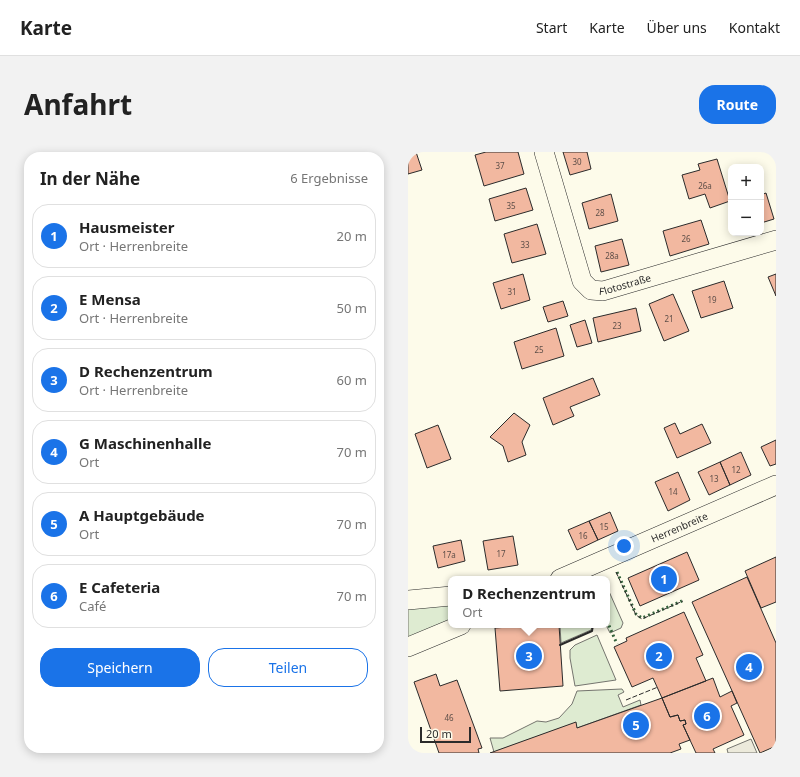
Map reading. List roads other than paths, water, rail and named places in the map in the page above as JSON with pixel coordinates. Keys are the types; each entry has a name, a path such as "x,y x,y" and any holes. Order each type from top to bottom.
{"street":[{"name":"Flotostraße","path":"544,152 582,281 591,290 603,291 776,240"},
{"name":"Herrenbreite","path":"567,576 776,485"},
{"path":"408,600 448,596"},
{"path":"408,647 454,628"}],"place":[{"name":"Hausmeister","path":"664,579"},
{"name":"D Rechenzentrum","path":"529,656"},
{"name":"E Mensa","path":"659,656"},
{"name":"G Maschinenhalle","path":"749,667"},
{"name":"E Cafeteria","path":"707,716"},
{"name":"A Hauptgebäude","path":"636,725"}]}
